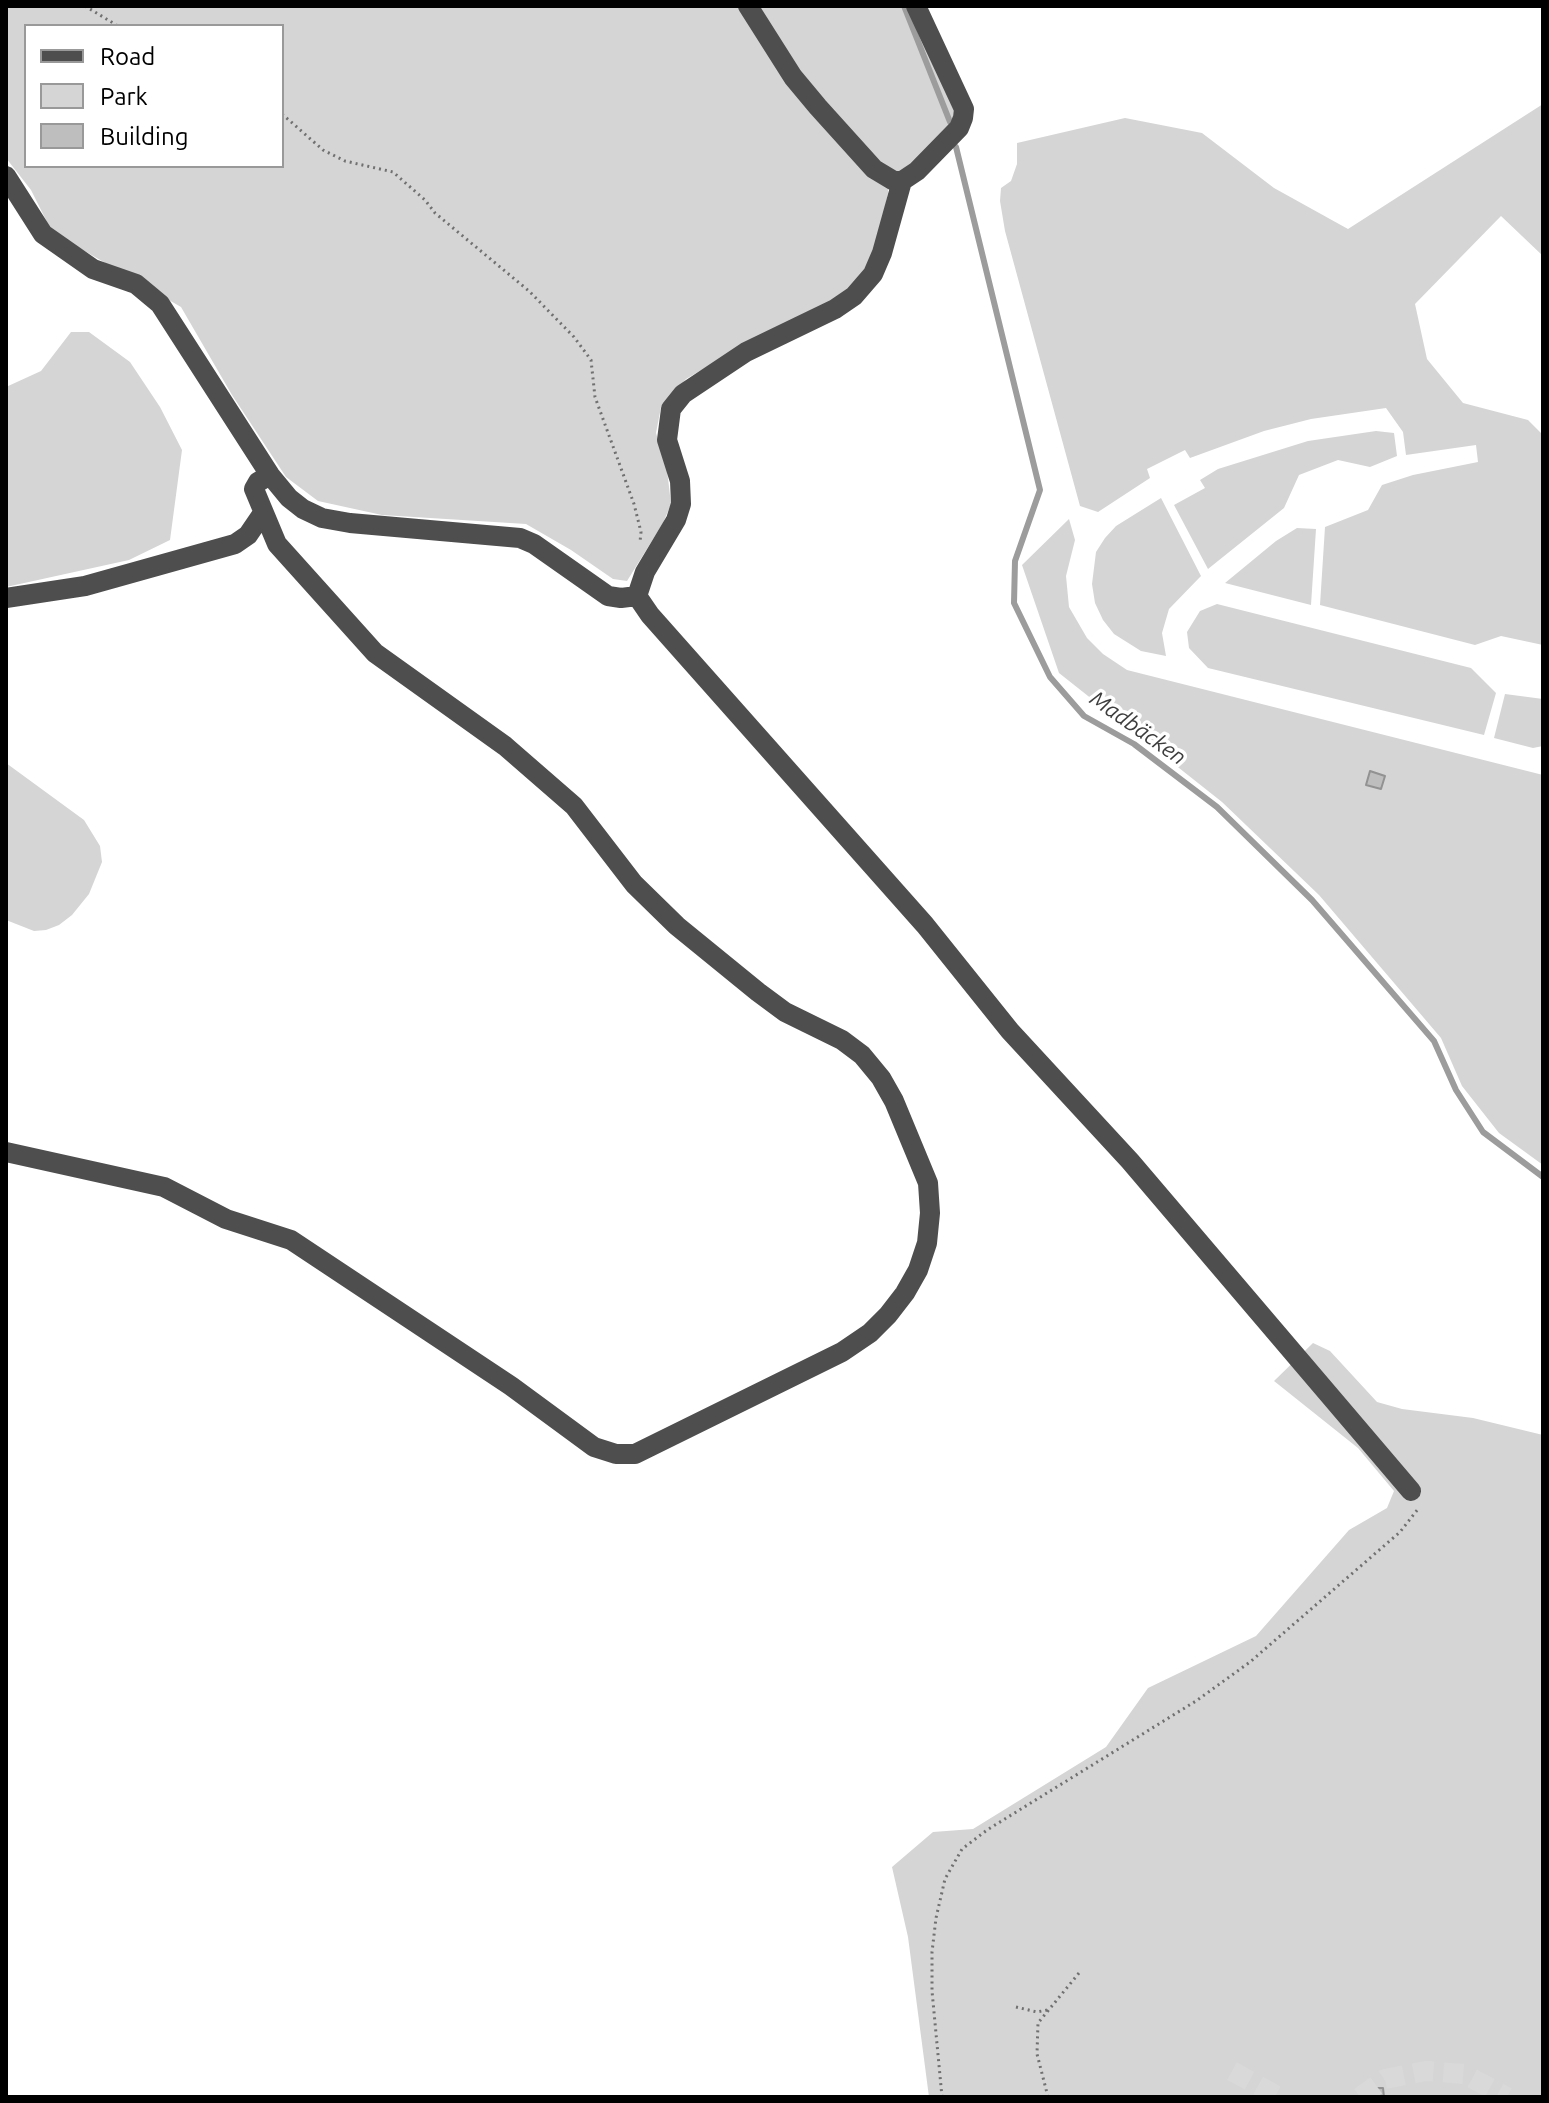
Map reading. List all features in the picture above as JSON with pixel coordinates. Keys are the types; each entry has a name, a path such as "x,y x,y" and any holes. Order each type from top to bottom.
{"street":[{"path":"748,6 793,77 818,107 874,169 894,181 902,181 917,171 959,128 964,109 916,6"},
{"path":"6,176 43,234 93,269 136,284 160,304 270,475 303,509 322,518 350,523 520,538 534,544 608,596 637,596"},
{"path":"637,596 645,572 676,520 681,504 680,481 667,440 671,409 683,394 746,352 835,309 854,296 873,274 882,253 902,181"},
{"path":"6,1152 164,1187 226,1219 291,1240 511,1386 594,1447 616,1454 635,1454 842,1352 870,1333 905,1293 918,1270 927,1243 930,1213 928,1183 894,1101 881,1078 862,1055 842,1040 785,1012 652,904 574,806 505,746 375,653 277,544 254,489 258,482 270,475"},
{"path":"6,598 85,586 235,544 248,535 263,513"},
{"path":"637,596 650,615 925,925 1010,1031 1130,1161 1411,1491"}],"path":[{"path":"85,6 115,24"},
{"path":"284,116 323,150 345,161 393,172 435,213 529,291 574,337 591,360 595,397 641,532 639,552 645,572"},
{"path":"942,2097 932,1991 932,1952 945,1879 962,1849 987,1830 1196,1701 1250,1662 1400,1532 1419,1506 1411,1491"},
{"path":"1048,2097 1037,2054 1038,2023 1079,1973"},
{"path":"1016,2007 1037,2012 1049,2010"}],"green space":[{"path":"6,6 905,6 955,112 953,125 898,176 888,176 888,193 877,244 867,270 843,298 725,356 686,379 661,407 656,433 667,470 671,504 663,523 627,581 613,579 526,524 382,515 318,501 286,477 232,395 181,307 52,232 31,190 6,158"},
{"path":"1543,104 1543,256 1501,216 1415,304 1427,359 1463,403 1528,420 1543,435 1543,645 1501,636 1475,645 1320,605 1325,527 1368,510 1382,485 1413,475 1478,462 1476,445 1406,455 1403,432 1386,408 1311,419 1264,431 1190,458 1185,450 1147,469 1150,478 1098,512 1080,506 1005,231 1001,188 1011,181 1017,164 1017,143 1125,118 1202,133 1274,188 1348,229"},
{"path":"71,332 89,332 130,362 160,407 182,450 170,540 129,560 6,587 6,387 41,371"},
{"path":"1376,431 1394,433 1397,456 1370,467 1338,460 1299,475 1284,508 1208,569 1174,505 1205,488 1200,480 1218,469 1308,441"},
{"path":"1161,498 1201,576 1169,609 1162,633 1166,656 1141,651 1114,634 1095,603 1092,584 1096,552 1105,538 1116,526"},
{"path":"1069,519 1075,540 1066,576 1069,607 1087,638 1103,654 1127,670 1543,775 1543,1165 1499,1133 1462,1086 1441,1038 1319,895 1222,802 1059,673 1022,565"},
{"path":"1297,528 1316,529 1311,605 1225,583 1276,541"},
{"path":"1217,604 1471,668 1496,693 1484,735 1208,668 1189,648 1187,632 1200,611"},
{"path":"1505,694 1543,699 1543,746 1533,748 1494,738"},
{"path":"6,763 84,820 100,846 102,862 89,894 72,915 46,930 34,931 6,920"},
{"path":"1313,1343 1330,1351 1377,1402 1402,1409 1473,1418 1543,1435 1543,2097 929,2097 908,1937 892,1867 933,1832 973,1829 1106,1747 1148,1688 1256,1636 1349,1530 1387,1508 1394,1491 1358,1448 1274,1381"}],"building":[{"path":"1370,771 1385,776 1381,789 1366,785"},
{"path":"1362,2087 1369,2087 1369,2097 1362,2097"},
{"path":"1376,2088 1383,2088 1384,2097 1376,2097"}],"waterway":[{"name":"Madbäcken","path":"904,6 950,122"},
{"name":"Madbäcken","path":"956,147 1040,490 1015,561 1014,603 1050,677 1084,716 1134,744 1217,807 1312,900 1434,1041 1456,1090 1483,1132 1543,1177"}],"tunnel":[{"path":"1232,2071 1279,2097"},
{"path":"1360,2097 1385,2079 1426,2071 1464,2074 1507,2097"}]}
